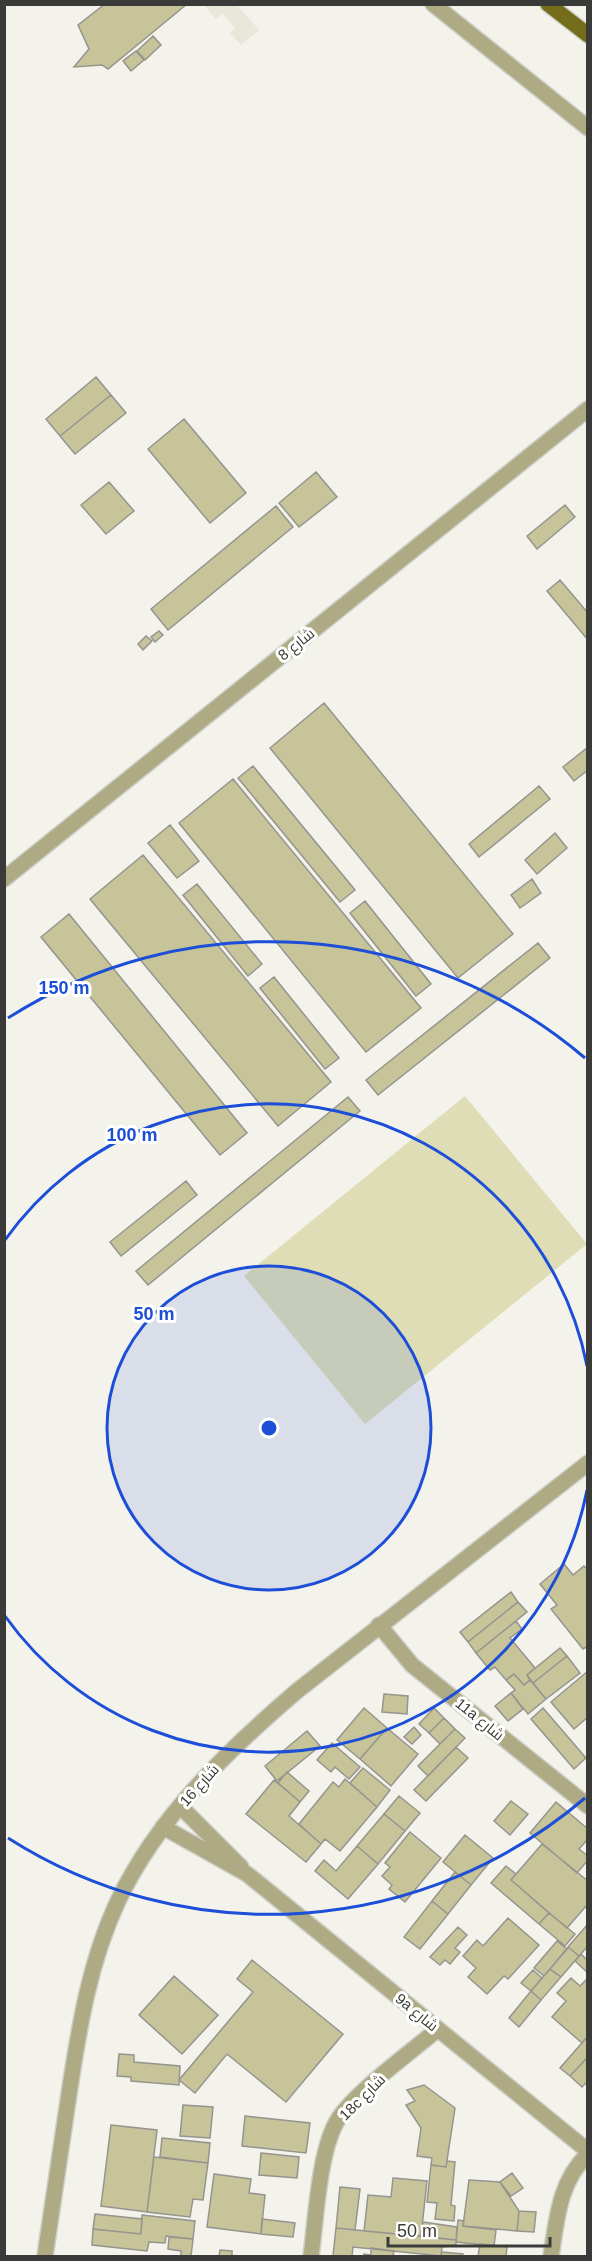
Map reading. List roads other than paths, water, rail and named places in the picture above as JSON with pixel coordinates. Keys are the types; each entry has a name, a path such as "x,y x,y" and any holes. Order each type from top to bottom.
{"main road":[{"path":"548,4 588,35"}],"street":[{"path":"433,4 588,128"},
{"name":"شارع 8","path":"4,879 588,409"},
{"name":"شارع 16","path":"45,2256 80,2023 89,1981 118,1900 163,1827 253,1728 379,1625 588,1463"},
{"name":"11a شارع","path":"379,1625 412,1665 586,1802"},
{"name":"9a شارع","path":"180,1806 224,1848 247,1874 588,2152"},
{"name":"9a شارع","path":"163,1827 247,1874"},
{"name":"18c شارع","path":"310,2256 327,2148 339,2117 438,2029"},
{"path":"551,2256 562,2193 574,2167 588,2152"}]}
